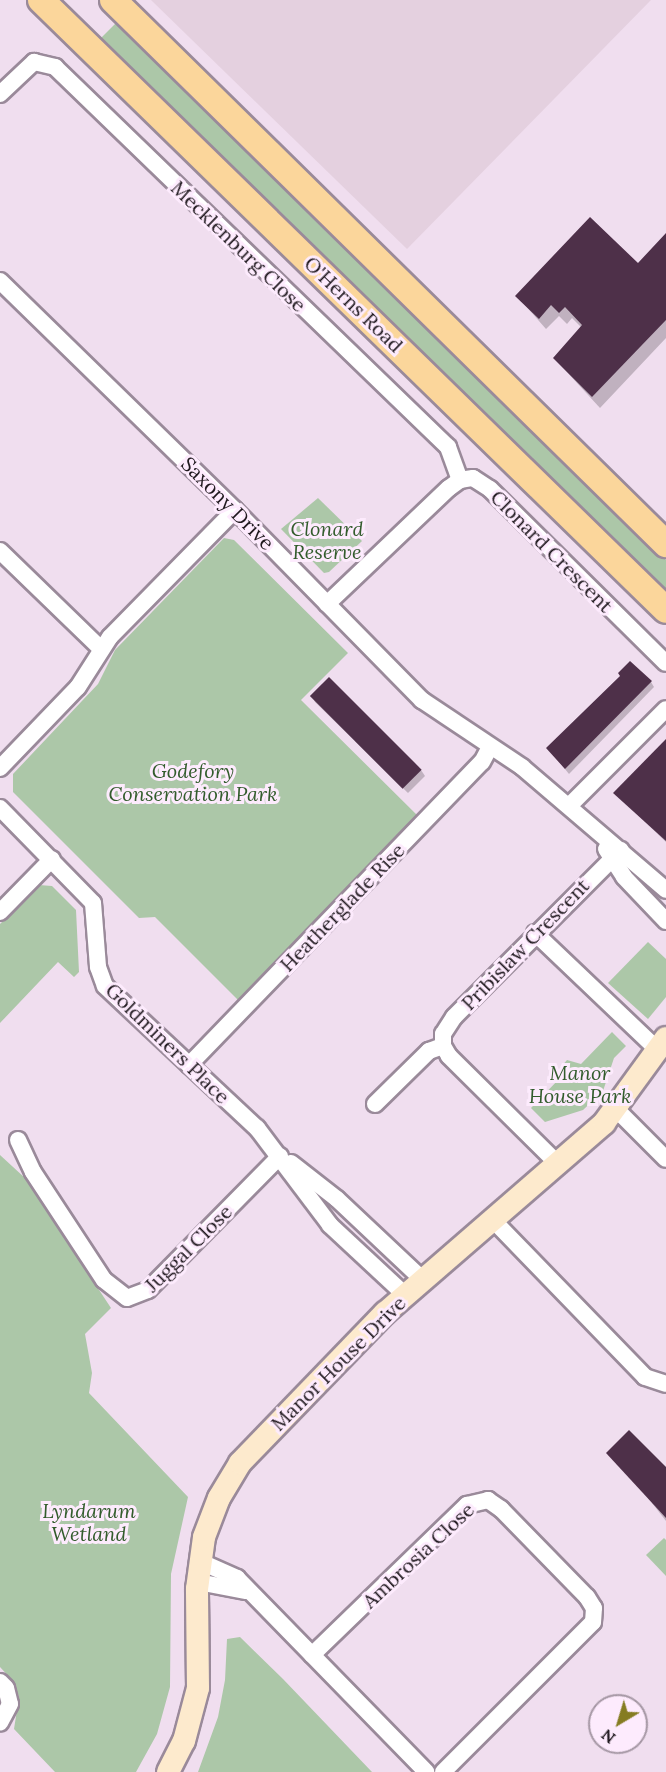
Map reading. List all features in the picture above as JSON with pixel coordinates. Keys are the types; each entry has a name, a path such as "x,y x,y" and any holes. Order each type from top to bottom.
{"main road":[{"name":"O'Herns Road","path":"41,0 666,610"},
{"path":"113,0 666,544"}],"street":[{"name":"Mecklenburg Close","path":"0,94 34,62 55,67 448,447 460,480"},
{"name":"Saxony Drive","path":"0,281 235,510 422,700 522,767 569,806 616,854 666,921"},
{"name":"Clonard Crescent","path":"460,480 473,478 490,489 666,663"},
{"path":"327,604 460,480"},
{"path":"0,768 78,687 101,649 235,510"},
{"path":"0,551 101,649"},
{"path":"569,806 666,709"},
{"name":"Heatherglade Rise","path":"189,1065 482,762 490,747"},
{"name":"Goldminers Place","path":"0,808 93,903 98,967 105,986 189,1065 280,1156 330,1225 405,1295"},
{"name":"Saxony Drive","path":"616,854 666,890"},
{"name":"Pribislaw Crescent","path":"443,1046 443,1034 449,1023 535,933 616,854"},
{"path":"0,912 52,859"},
{"path":"535,933 662,1044"},
{"name":"Manor House Drive","path":"168,1772 183,1741 198,1688 198,1571 210,1518 240,1463 405,1295 494,1221 556,1162 617,1110 662,1044"},
{"path":"375,1104 429,1051 443,1046 556,1162"},
{"path":"617,1110 666,1159"},
{"name":"Juggal Close","path":"18,1140 33,1172 104,1280 127,1298 148,1290 280,1156"},
{"name":"Goldminers Place","path":"280,1156 322,1186 423,1280"},
{"path":"494,1221 645,1377 666,1384"},
{"name":"Ambrosia Close","path":"312,1655 467,1505 488,1500 501,1509 587,1597 594,1608 593,1622 443,1772"},
{"path":"198,1571 253,1593 426,1772"},
{"path":"0,1682 6,1688 10,1704 0,1723"}],"shaded area":[{"path":"151,0 651,0 407,249"}],"green space":[{"path":"117,22 666,560 666,604 98,41"},
{"name":"Clonard Reserve","path":"318,498 362,541 329,572 324,573 281,529"},
{"name":"Godefory Conservation Park","path":"224,538 234,540 348,653 301,700 419,817 240,1002 155,917 139,918 13,792 13,774 98,684 115,650"},
{"path":"39,885 52,886 76,910 79,972 74,977 58,962 0,1023 0,924"},
{"name":"Manor House Park","path":"648,942 666,959 666,997 648,1019 608,983"},
{"name":"Manor House Park","path":"612,1032 626,1046 614,1058 603,1091 583,1110 545,1122 531,1108 560,1078 560,1068 567,1060 581,1064"},
{"name":"Lyndarum Wetland","path":"0,1155 25,1178 111,1308 85,1334 92,1373 89,1393 188,1497 171,1574 170,1687 157,1734 136,1772 55,1772 14,1729 19,1697 13,1681 0,1667"},
{"path":"664,1538 666,1540 666,1576 646,1555"},
{"path":"240,1637 372,1772 198,1772 218,1717 225,1680 227,1639"}],"building":[{"path":"590,217 638,263 666,233 666,320 592,397 553,358 582,325 565,307 559,313 551,305 539,319 515,296"},
{"path":"630,661 652,681 565,769 546,748 620,676 618,673"},
{"path":"329,677 422,770 403,789 310,696"},
{"path":"666,739 666,841 613,793"},
{"path":"629,1430 666,1467 666,1518 606,1453"}]}
